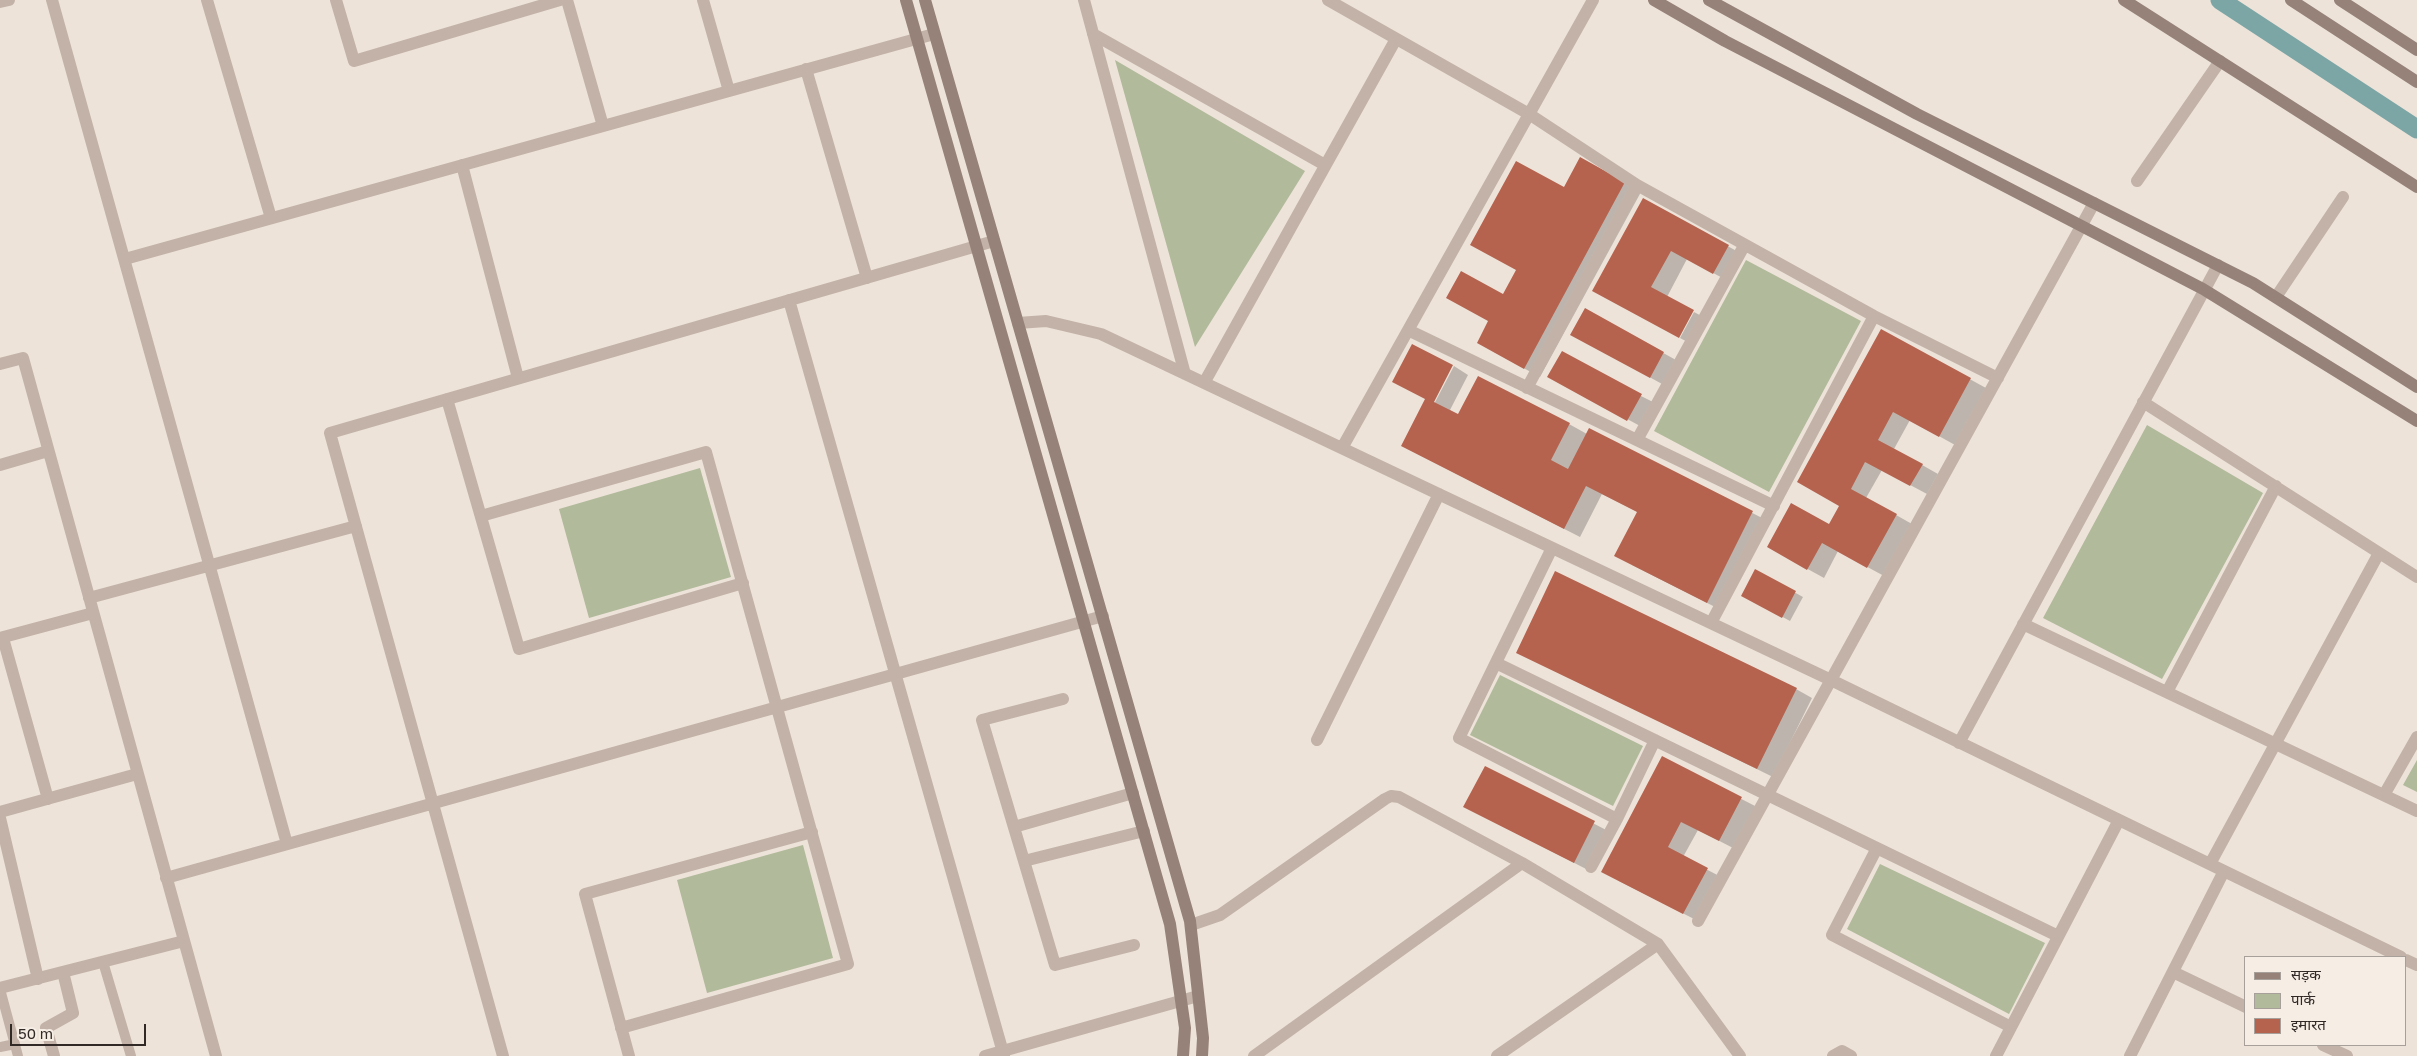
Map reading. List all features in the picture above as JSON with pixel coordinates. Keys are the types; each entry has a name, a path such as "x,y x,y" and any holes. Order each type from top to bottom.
{"street":[{"path":"0,2 9,0"},
{"path":"52,0 287,844"},
{"path":"207,0 271,218"},
{"path":"336,0 354,61 560,0"},
{"path":"567,0 603,126"},
{"path":"703,0 729,91"},
{"path":"906,0 1170,924 1185,1028 1183,1056"},
{"path":"924,0 1191,925 1203,1038 1202,1056"},
{"path":"1084,0 1185,374"},
{"path":"1328,0 1529,114 1637,185 1744,246 1874,316 1998,378"},
{"path":"1342,448 1593,0"},
{"path":"1654,0 1734,45 2083,228 2204,289 2417,422"},
{"path":"1709,0 1917,114 2218,265 2276,297 2417,387"},
{"path":"2124,0 2417,187"},
{"path":"2291,0 2417,82"},
{"path":"2340,0 2417,50"},
{"path":"125,259 934,34"},
{"path":"1093,34 1325,166"},
{"path":"1204,383 1396,39"},
{"path":"2137,181 2220,61"},
{"path":"806,69 867,278"},
{"path":"462,165 518,378"},
{"path":"1528,388 1637,185"},
{"path":"2276,297 2343,197"},
{"path":"1698,921 2083,228 2094,203"},
{"path":"503,1056 330,433 994,241"},
{"path":"1637,440 1744,246"},
{"path":"1959,743 2218,265"},
{"path":"789,300 1003,1054"},
{"path":"1711,623 1874,316"},
{"path":"1018,323 1046,321 1101,334 1831,680 2399,956"},
{"path":"1408,330 1774,506"},
{"path":"0,364 22,358 216,1056"},
{"path":"447,399 519,649 743,583"},
{"path":"2143,402 2417,577"},
{"path":"0,465 48,451"},
{"path":"481,516 706,452 812,832 848,964 621,1028"},
{"path":"2167,692 2276,486"},
{"path":"1317,740 1439,494"},
{"path":"89,598 356,526"},
{"path":"1552,548 1460,738 1617,819"},
{"path":"2210,864 2379,552"},
{"path":"48,798 1,638 93,612"},
{"path":"166,878 1103,616"},
{"path":"2023,624 2417,810"},
{"path":"1496,663 2058,936"},
{"path":"1064,699 982,720 1055,965 1134,945"},
{"path":"2384,795 2417,737"},
{"path":"1591,867 1617,819 1655,740"},
{"path":"0,812 137,774"},
{"path":"1014,827 1133,793"},
{"path":"1191,925 1220,915 1391,796 1399,796 1522,864 1658,944 1735,1054"},
{"path":"0,818 38,979"},
{"path":"1996,1056 2119,820"},
{"path":"1024,862 1144,831"},
{"path":"629,1056 585,894 812,832"},
{"path":"1877,848 1832,935 2011,1027"},
{"path":"1254,1056 1522,864"},
{"path":"2130,1056 2224,872"},
{"path":"0,989 184,941"},
{"path":"1497,1056 1658,944"},
{"path":"54,1056 46,1028 72,1013 63,972"},
{"path":"2173,972 2244,1006"},
{"path":"985,1056 1003,1054 1198,996"},
{"path":"2326,1046 2347,1056"},
{"path":"1833,1056 1842,1051 1851,1056"}],"lane":[{"path":"103,962 131,1056"},
{"path":"0,989 18,1056"},
{"path":"0,1047 15,1044"}],"green space":[{"path":"1115,60 1305,171 1195,347"},
{"path":"1746,260 1861,321 1769,492 1654,431"},
{"path":"2147,425 2263,493 2162,679 2043,618"},
{"path":"700,468 731,577 589,618 559,509"},
{"path":"1500,675 1643,746 1613,806 1470,735"},
{"path":"2417,760 2417,792 2403,785"},
{"path":"803,845 833,958 707,993 677,880"},
{"path":"1880,864 2045,943 2009,1014 1847,929"}],"building":[{"path":"1580,157 1625,182 1524,369 1477,343 1488,321 1446,298 1461,271 1503,294 1516,270 1470,245 1516,161 1564,187"},
{"path":"1643,198 1729,245 1713,274 1671,251 1651,287 1694,310 1679,338 1592,291"},
{"path":"1585,308 1664,352 1650,378 1570,335"},
{"path":"1881,329 1971,378 1939,437 1893,412 1878,440 1923,464 1910,486 1865,462 1851,489 1897,514 1867,568 1822,543 1807,570 1767,547 1791,503 1829,524 1839,506 1797,482"},
{"path":"1412,344 1453,365 1434,402 1458,414 1478,376 1570,423 1551,460 1568,469 1589,428 1753,511 1707,603 1614,556 1637,512 1586,486 1564,529 1401,446 1425,399 1392,382"},
{"path":"1562,351 1642,394 1627,421 1547,377"},
{"path":"1755,569 1796,591 1782,618 1741,596"},
{"path":"1555,571 1797,688 1757,769 1516,653"},
{"path":"1662,756 1742,797 1719,841 1681,822 1668,847 1708,868 1683,914 1601,872"},
{"path":"1485,766 1595,821 1574,863 1463,807"}],"waterway":[{"path":"2220,0 2417,129"}]}
